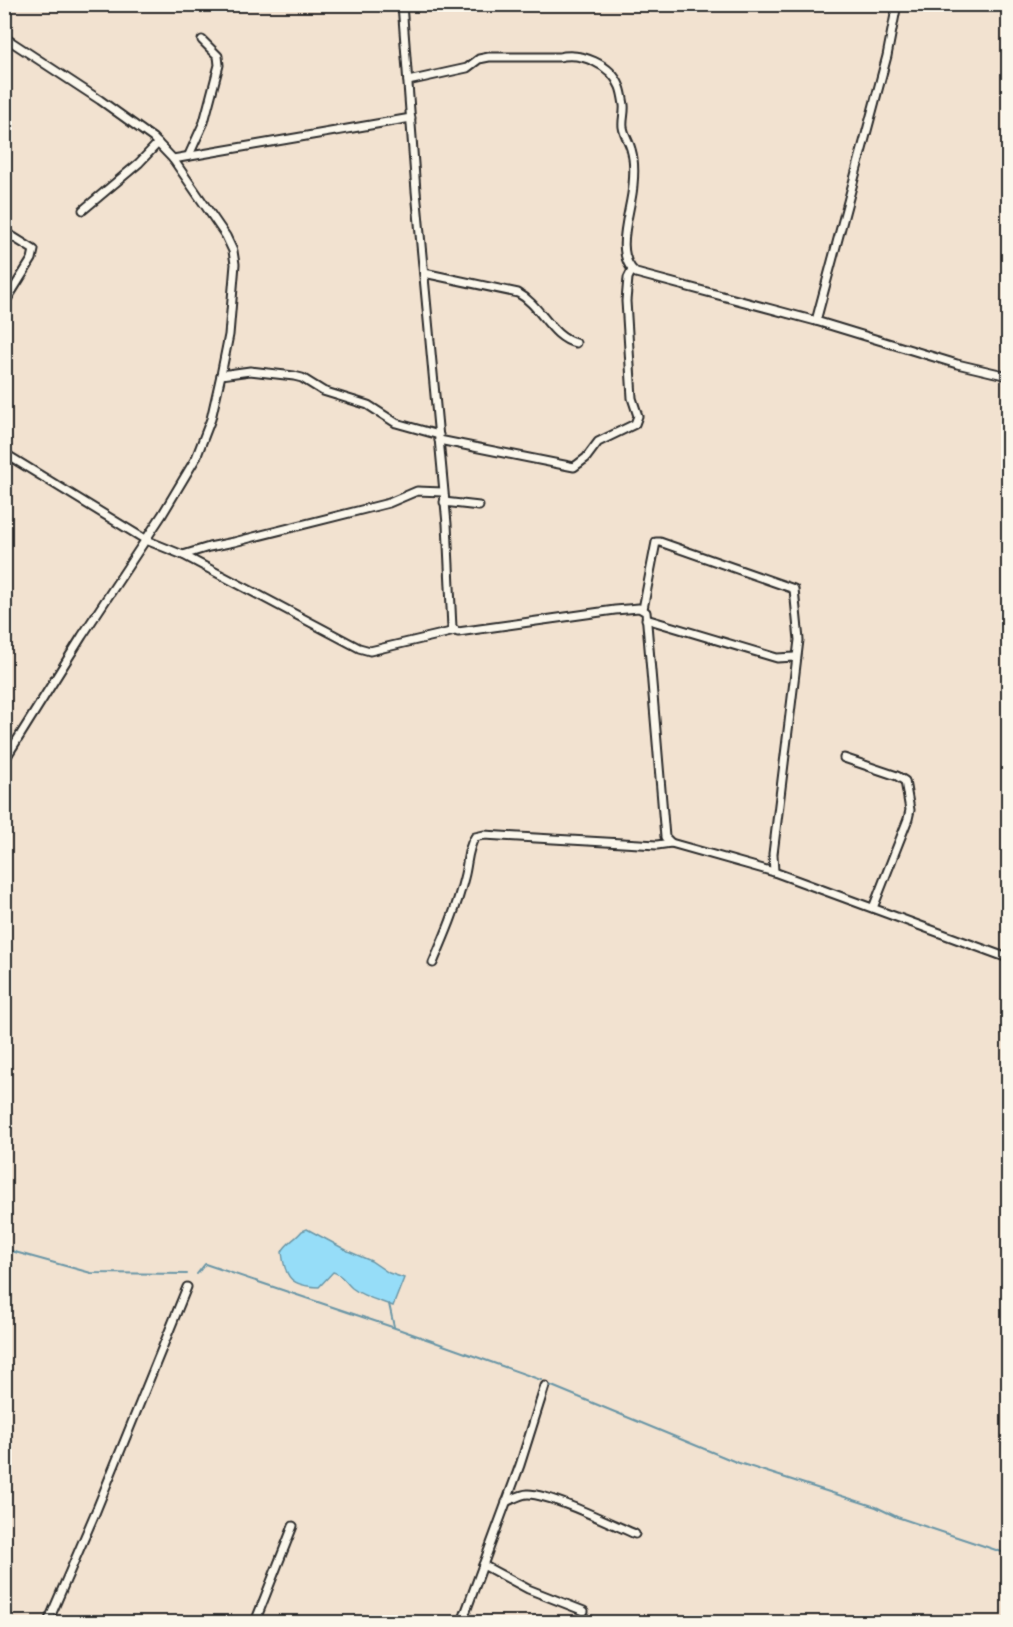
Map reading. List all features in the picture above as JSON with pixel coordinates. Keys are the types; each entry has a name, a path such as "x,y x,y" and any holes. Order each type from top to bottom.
{"street":[{"path":"402,4 439,438 451,620 455,631"},
{"path":"816,321 885,66 897,4"},
{"path":"4,37 117,111 158,143 173,159 226,236 233,251 235,264 229,335 221,375 211,419 196,458 4,761"},
{"path":"189,155 204,122 219,65 218,56 202,40"},
{"path":"408,81 467,68 479,59 489,57 570,55 582,57 602,66 620,85 625,108 623,126 631,149 633,187 625,224 625,236 626,254 632,270 760,308 816,321 931,357 1008,376"},
{"path":"173,159 411,118"},
{"path":"82,210 139,163 158,143"},
{"path":"4,304 32,259 34,250 10,235"},
{"path":"221,375 250,371 302,378 323,391 368,405 396,423 439,438 574,467 586,458 598,442 635,424 638,416 632,398 626,301 628,278 632,270"},
{"path":"424,273 519,293 527,297 560,336 576,343"},
{"path":"4,453 146,540 183,555 359,648 369,651 455,631 615,610 643,609"},
{"path":"183,555 389,503 417,491 443,492"},
{"path":"444,502 479,506"},
{"path":"671,843 665,837 646,612 643,609 656,542 670,544 708,560 794,589 798,640 773,854 774,872"},
{"path":"646,619 777,658 795,657"},
{"path":"844,758 897,776 905,781 910,810 908,819 873,908"},
{"path":"433,963 447,931 465,878 470,849 475,837 484,835 657,845 671,843 774,872 1008,958"},
{"path":"48,1623 187,1287"},
{"path":"462,1623 545,1386"},
{"path":"506,1502 524,1494 532,1494 635,1534"},
{"path":"255,1623 293,1526"},
{"path":"483,1565 528,1588 584,1611"}],"water":[{"path":"307,1229 371,1261 389,1273 404,1278 393,1306 361,1294 339,1274 333,1272 319,1287 296,1283 285,1269 282,1252 302,1231"}],"waterway":[{"path":"4,1249 91,1273 187,1274"},
{"path":"197,1274 205,1264 541,1380"},
{"path":"389,1304 394,1327"},
{"path":"547,1384 736,1462 876,1507 897,1517 1008,1554"}]}
